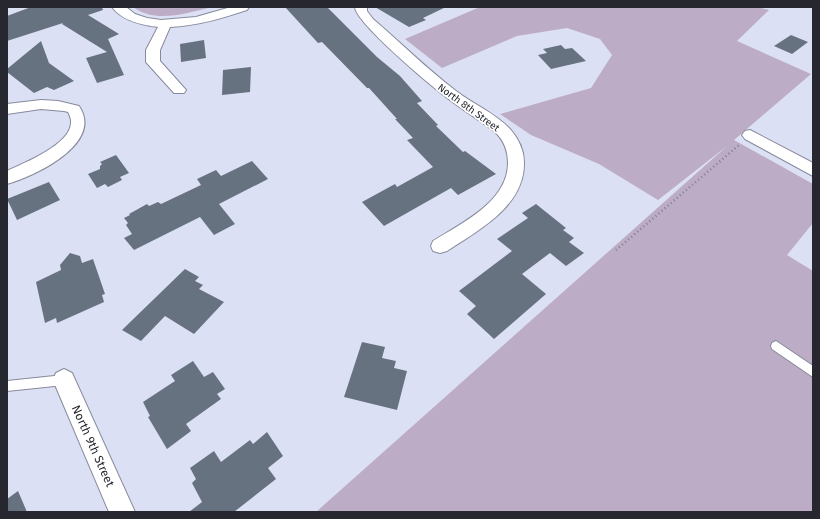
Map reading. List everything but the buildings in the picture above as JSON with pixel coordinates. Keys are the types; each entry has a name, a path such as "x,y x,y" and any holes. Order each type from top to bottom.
{"street":[{"path":"118,7 123,12 142,20 166,23 192,22 243,7"},
{"name":"North 8th Street","path":"361,7 361,10 369,22 433,81 505,134 515,149 518,164 516,178 507,194 488,214 440,246"},
{"path":"166,23 153,50 153,62 179,90"},
{"path":"7,110 42,106 68,106 74,109 79,123 75,135 65,147 7,178"},
{"path":"750,135 813,170"},
{"name":"North 9th Street","path":"64,380 122,512"}],"lane":[{"path":"776,346 813,372"},
{"path":"7,386 64,380"}],"path":[{"path":"616,250 750,135"}],"shaded area":[{"path":"133,7 212,7 171,16 161,16 151,15"},
{"path":"480,7 757,7 769,10 737,41 811,74 734,140 813,184 813,223 787,255 813,271 813,512 316,512 727,146 658,200 599,164 531,135 500,114 591,88 612,55 600,39 567,28 517,36 442,68 405,39"}]}
